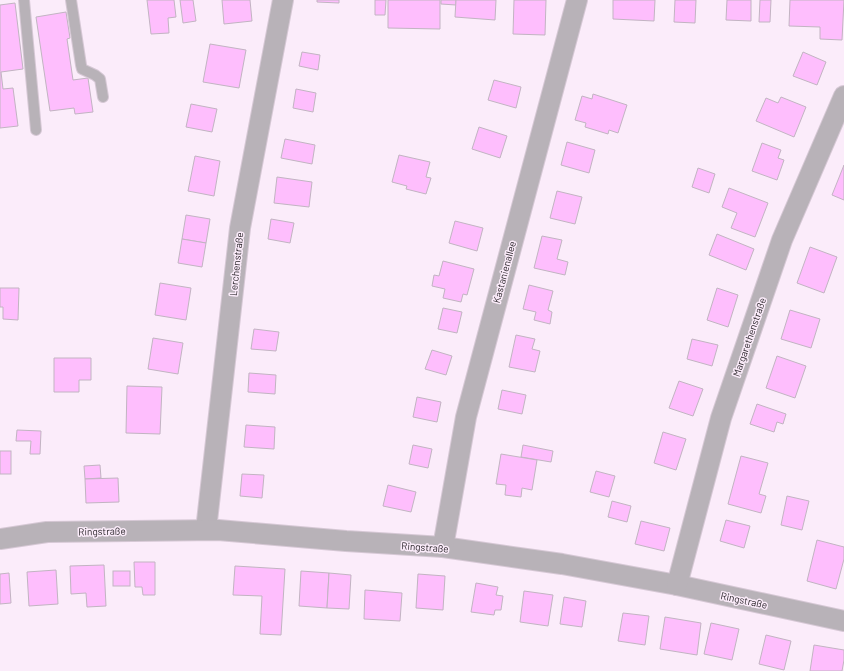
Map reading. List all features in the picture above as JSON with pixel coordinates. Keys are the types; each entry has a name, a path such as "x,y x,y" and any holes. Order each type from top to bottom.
{"street":[{"name":"Lerchenstraße","path":"206,530 240,228 283,0"},
{"name":"Kastanienallee","path":"443,547 466,417 577,0"},
{"name":"Margarethenstraße","path":"677,585 723,411 782,240 844,96"},
{"name":"Ringstraße","path":"0,539 47,532 206,530 443,547 562,564 677,585 844,621"}],"lane":[{"path":"24,0 36,130"},
{"path":"71,0 82,70 95,75 100,79 103,97"}],"building":[{"path":"147,0 174,0 176,17 168,18 169,33 151,34"},
{"path":"180,0 193,0 196,21 183,23"},
{"path":"222,0 250,0 252,21 224,24"},
{"path":"317,0 339,0 339,3 317,2"},
{"path":"375,0 386,0 385,15 375,15"},
{"path":"388,0 440,0 440,29 388,28"},
{"path":"441,0 456,0 456,5 441,4"},
{"path":"456,0 496,0 495,20 455,17"},
{"path":"514,0 546,0 545,35 513,34"},
{"path":"613,0 655,0 654,21 613,19"},
{"path":"675,0 696,0 695,23 674,22"},
{"path":"727,0 751,0 751,21 726,20"},
{"path":"760,0 771,0 770,22 759,22"},
{"path":"790,0 844,0 842,40 820,39 820,27 789,26"},
{"path":"15,3 23,69 1,72 3,89 13,88 18,126 0,128 0,5"},
{"path":"66,12 70,38 67,39 73,80 88,78 93,112 75,114 74,108 50,111 36,17"},
{"path":"210,44 246,50 239,88 203,82"},
{"path":"302,52 320,55 318,70 299,66"},
{"path":"803,52 826,62 817,85 793,76"},
{"path":"494,80 521,87 516,108 488,100"},
{"path":"296,89 316,93 313,112 293,108"},
{"path":"593,94 627,105 618,133 609,130 608,134 585,127 586,123 575,120 582,96 592,99"},
{"path":"781,97 806,107 794,137 756,121 766,98 778,103"},
{"path":"191,104 217,109 212,132 186,127"},
{"path":"479,127 507,136 500,158 472,149"},
{"path":"285,139 315,145 312,164 281,158"},
{"path":"567,142 595,150 589,173 561,165"},
{"path":"762,143 781,150 778,158 784,160 777,180 752,171"},
{"path":"399,155 430,162 426,177 431,178 426,194 406,189 407,186 392,182"},
{"path":"195,156 220,161 214,196 188,191"},
{"path":"844,165 844,200 832,195"},
{"path":"698,168 715,174 709,193 692,187"},
{"path":"277,177 312,182 309,207 274,203"},
{"path":"729,188 768,203 755,237 731,228 737,213 722,207"},
{"path":"557,191 582,197 575,224 550,218"},
{"path":"186,215 210,219 206,243 182,239"},
{"path":"271,219 294,223 290,243 268,239"},
{"path":"455,221 483,228 477,251 449,243"},
{"path":"717,234 754,249 746,270 709,255"},
{"path":"542,236 562,240 557,259 568,262 565,275 534,268"},
{"path":"182,239 206,243 202,267 178,263"},
{"path":"810,247 837,257 824,293 797,283"},
{"path":"443,261 474,269 467,295 463,294 461,302 443,298 445,289 432,286 434,275 439,276"},
{"path":"160,283 191,288 186,320 155,315"},
{"path":"529,285 553,291 548,310 552,312 550,324 534,320 536,312 523,309"},
{"path":"0,288 19,288 18,320 3,319 3,307 0,307"},
{"path":"717,288 738,295 728,327 707,320"},
{"path":"443,308 462,312 457,333 438,329"},
{"path":"790,310 820,319 811,348 781,339"},
{"path":"254,329 279,332 276,351 251,349"},
{"path":"516,335 535,339 532,349 540,351 535,372 509,367"},
{"path":"153,338 183,343 178,374 148,369"},
{"path":"692,339 718,345 712,366 687,359"},
{"path":"432,350 452,356 446,375 425,369"},
{"path":"777,356 806,366 795,398 766,388"},
{"path":"54,358 91,358 91,380 79,380 79,392 54,392"},
{"path":"249,373 276,375 275,394 248,392"},
{"path":"679,381 703,389 693,416 669,408"},
{"path":"127,386 162,387 160,434 126,433"},
{"path":"502,390 526,395 522,414 498,409"},
{"path":"417,397 441,402 437,422 413,417"},
{"path":"757,404 786,414 783,424 777,422 774,432 750,424"},
{"path":"246,425 275,427 274,449 244,447"},
{"path":"17,430 41,431 40,454 30,454 31,441 16,441"},
{"path":"663,432 686,439 676,470 654,463"},
{"path":"413,445 432,449 428,468 409,464"},
{"path":"523,445 553,451 551,462 521,457"},
{"path":"0,451 11,451 11,474 0,474"},
{"path":"501,454 537,460 532,490 522,488 521,497 505,495 506,485 496,484"},
{"path":"741,456 768,463 759,494 766,496 761,513 728,504"},
{"path":"100,465 101,478 85,479 84,466"},
{"path":"596,471 615,476 609,497 590,492"},
{"path":"242,474 264,475 262,498 240,496"},
{"path":"118,478 119,502 86,503 85,479"},
{"path":"388,485 416,492 411,512 383,506"},
{"path":"787,496 809,501 802,530 781,525"},
{"path":"612,501 631,506 627,522 608,517"},
{"path":"726,520 750,526 744,548 720,541"},
{"path":"641,521 670,528 664,551 635,544"},
{"path":"817,540 844,547 844,559 836,589 807,581"},
{"path":"134,562 155,562 155,595 143,595 142,587 135,587"},
{"path":"104,565 106,606 87,607 86,593 71,594 70,566"},
{"path":"235,566 285,569 281,635 260,634 262,596 233,595"},
{"path":"56,570 58,604 29,606 27,572"},
{"path":"113,571 130,571 130,586 113,586"},
{"path":"301,571 329,573 327,608 299,606"},
{"path":"9,573 11,603 0,604 0,574"},
{"path":"329,573 351,575 349,609 327,608"},
{"path":"418,574 445,576 443,610 416,608"},
{"path":"476,583 498,587 496,595 503,596 501,610 495,610 494,615 471,612"},
{"path":"365,590 402,593 400,621 364,619"},
{"path":"524,591 553,595 548,626 520,622"},
{"path":"564,597 586,601 582,627 560,624"},
{"path":"623,613 649,616 645,645 618,641"},
{"path":"665,617 701,623 697,655 660,649"},
{"path":"711,623 739,629 732,660 704,654"},
{"path":"766,635 791,641 784,670 759,664"},
{"path":"814,645 844,650 842,671 810,671"}]}
